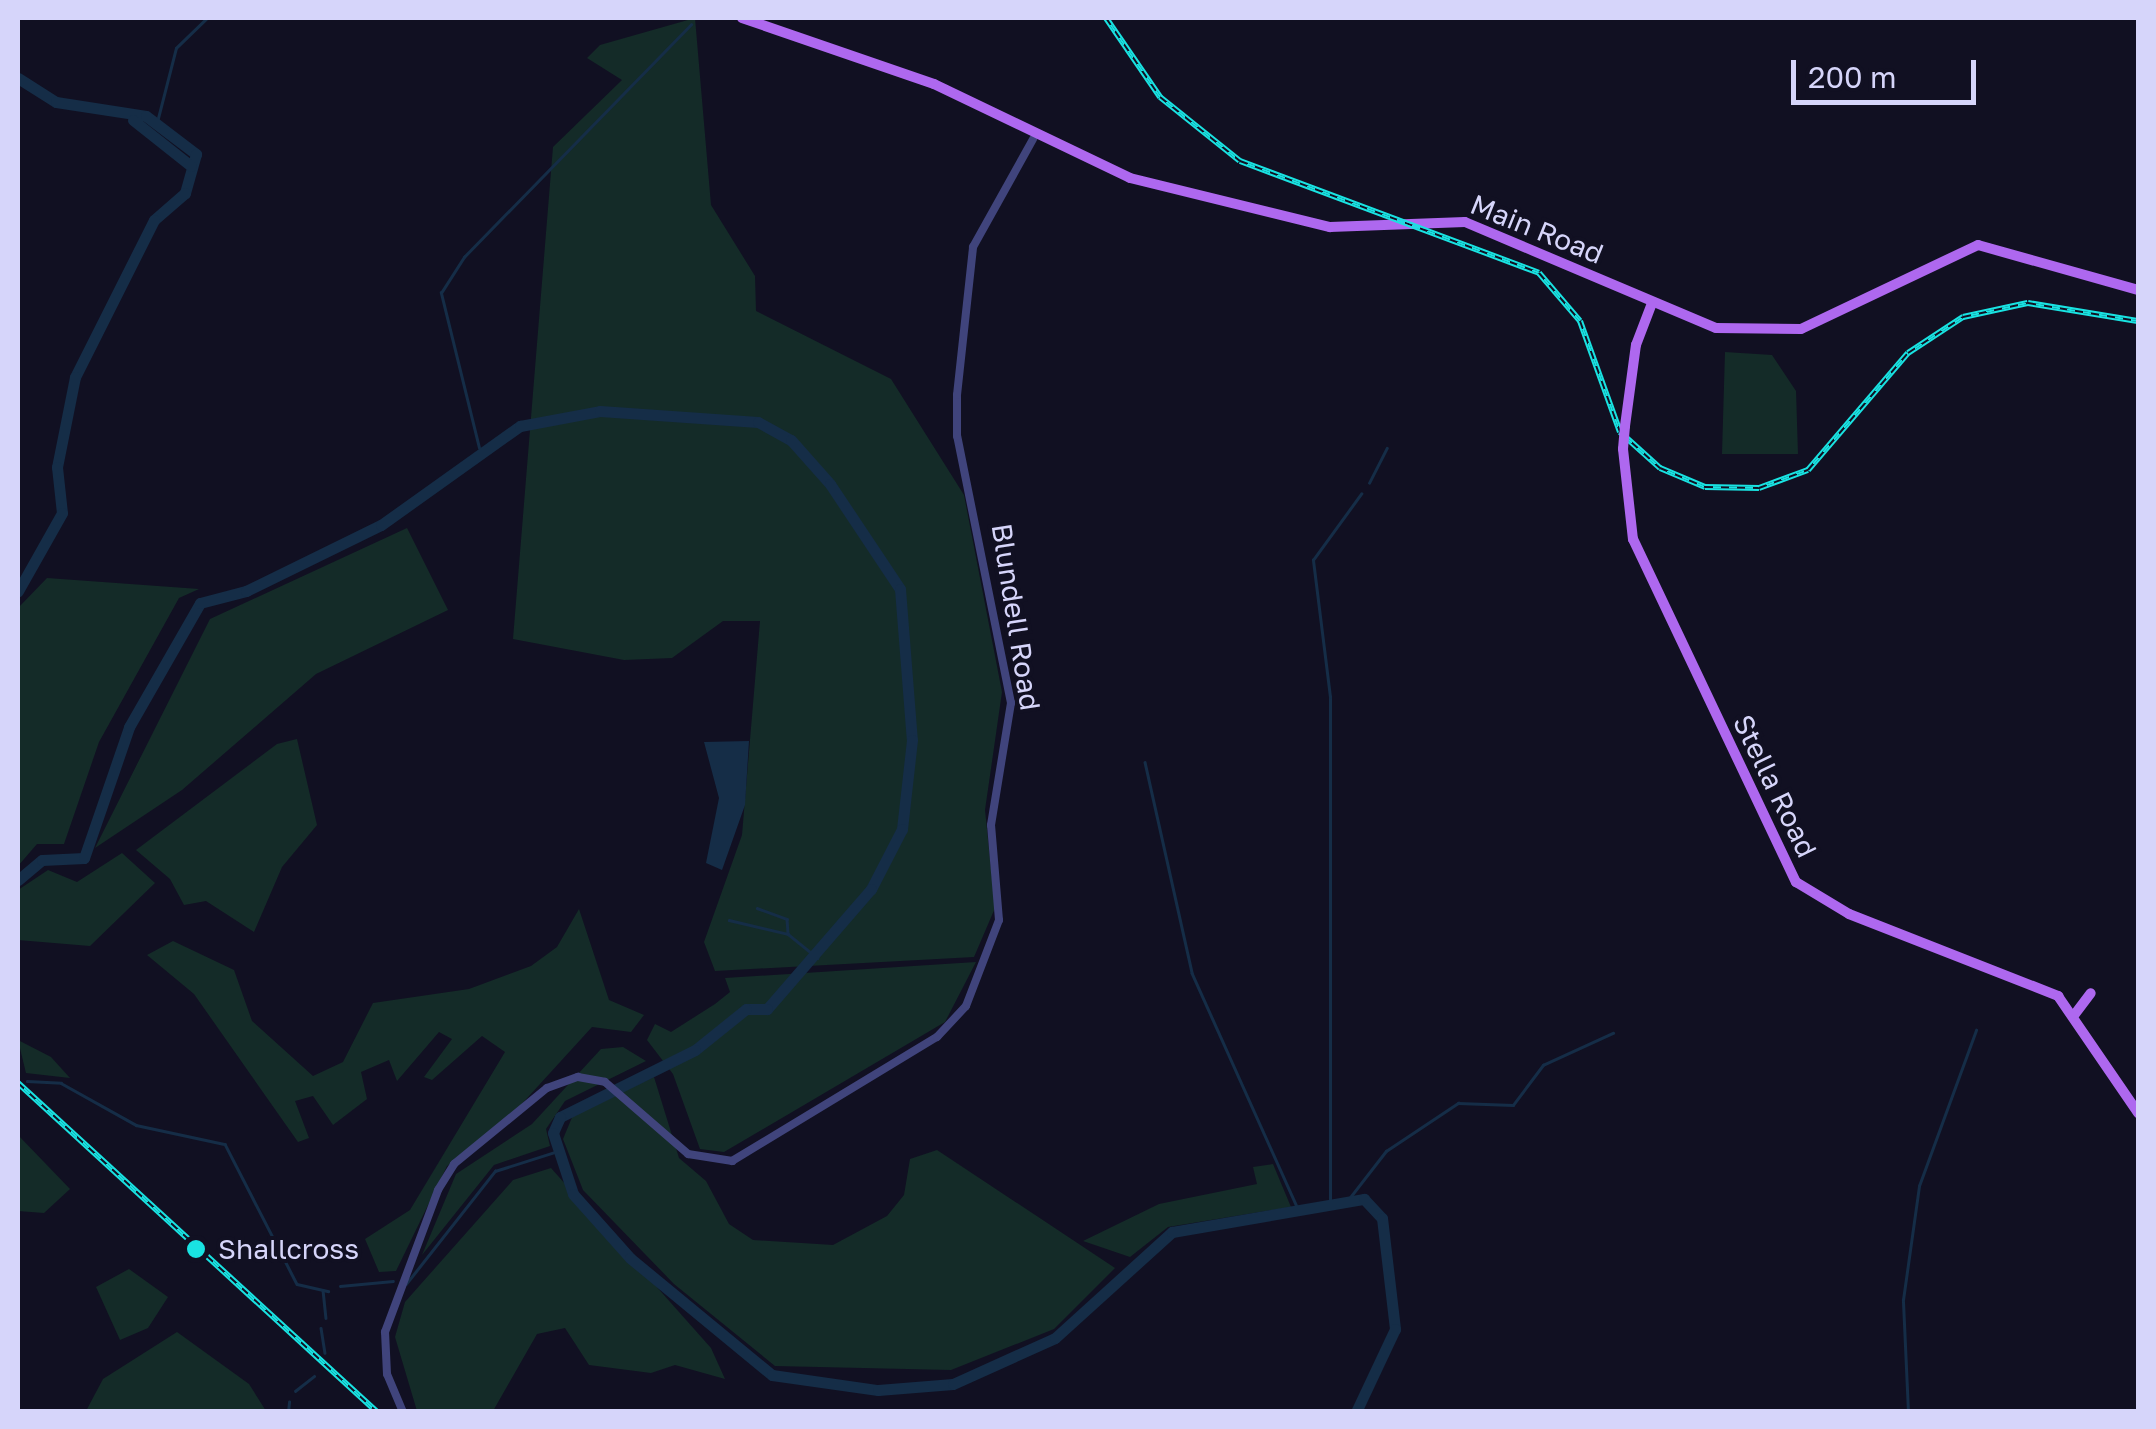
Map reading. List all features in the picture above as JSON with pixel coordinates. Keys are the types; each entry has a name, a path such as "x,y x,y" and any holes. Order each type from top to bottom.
{"main road":[{"name":"Main Road","path":"742,18 934,84 1033,139 1150,184 1330,227 1465,222 1716,328 1791,331 1978,246 2138,290"},
{"name":"Stella Road","path":"1652,304 1636,346 1623,449 1633,540 1796,882 1850,914 2050,992 2075,1014 2138,1113"},
{"path":"2075,1014 2090,992"}],"street":[{"name":"Blundell Road","path":"403,1412 386,1374 385,1332 438,1190 454,1164 546,1088 578,1077 605,1082 697,1158 747,1156 948,1029 996,934 991,825 1011,703 956,414 970,255 1033,139"}],"green space":[{"path":"695,18 711,205 755,276 756,311 891,379 964,495 1002,692 985,810 995,908 974,957 715,971 704,942 742,835 760,621 723,621 672,658 624,660 513,639 553,147 622,80 587,58 600,45"},
{"path":"1725,352 1772,355 1796,391 1798,454 1722,454"},
{"path":"407,528 448,610 316,674 182,790 95,848 210,619"},
{"path":"47,578 199,589 179,598 99,742 64,844 37,844 18,866 18,608"},
{"path":"297,739 317,825 282,867 254,932 206,901 184,905 170,879 136,850 277,744"},
{"path":"122,853 155,883 90,946 18,940 18,890 48,870 77,882"},
{"path":"579,909 609,1000 644,1015 631,1032 592,1027 496,1132 447,1166 396,1271 379,1272 365,1239 410,1210 505,1052 482,1036 432,1080 424,1077 452,1039 439,1032 397,1081 389,1060 361,1072 367,1099 333,1125 313,1096 295,1101 309,1138 298,1142 194,994 147,955 173,941 234,970 252,1021 313,1076 343,1062 373,1003 469,989 531,966 557,947"},
{"path":"976,962 945,1022 724,1152 700,1149 673,1074 647,1040 655,1024 671,1032 715,1004 730,992 725,978"},
{"path":"18,1040 51,1057 70,1078 26,1073"},
{"path":"623,1047 646,1061 565,1101 546,1129 550,1146 494,1165 422,1255 456,1174 532,1124 601,1049"},
{"path":"654,1077 679,1158 706,1181 729,1224 753,1240 833,1245 887,1216 904,1195 910,1159 937,1150 1115,1268 1054,1329 951,1370 775,1366 674,1284 583,1190 563,1139 573,1115"},
{"path":"18,1135 70,1189 44,1213 18,1211"},
{"path":"1273,1164 1291,1207 1168,1227 1130,1257 1083,1241 1159,1204 1257,1184 1253,1167"},
{"path":"551,1168 711,1348 725,1379 675,1365 651,1373 589,1365 565,1328 537,1334 493,1411 417,1411 395,1337 405,1302 513,1180"},
{"path":"129,1269 168,1297 148,1328 120,1340 96,1287"},
{"path":"177,1332 249,1384 266,1411 86,1411 103,1379"}],"water":[{"path":"749,741 745,805 722,870 706,863 719,798 704,742"}],"waterway":[{"path":"157,122 176,48 207,18"},
{"path":"479,448 441,293 464,257 691,24"},
{"path":"18,78 56,102 146,116 196,154 185,193 154,220 75,377 57,467 62,513 18,591"},
{"path":"133,120 191,166"},
{"path":"18,880 42,860 84,858 129,727 200,603 246,591 381,525 520,426 600,411 758,422 791,440 830,484 900,589 912,740 902,829 871,889 767,1009 746,1009 695,1050 560,1117 553,1133 573,1194 630,1258 772,1375 878,1390 953,1384 1055,1338 1172,1232 1364,1199 1382,1218 1395,1329 1356,1412"},
{"path":"1369,483 1387,448"},
{"path":"1330,1202 1330,697 1313,560 1361,494"},
{"path":"1145,762 1192,973 1299,1211"},
{"path":"757,908 787,919 788,934 818,958"},
{"path":"729,920 788,934"},
{"path":"1908,1412 1903,1300 1919,1186 1976,1030"},
{"path":"1348,1200 1386,1151 1458,1103 1513,1105 1543,1065 1613,1033"},
{"path":"27,1081 61,1083 136,1125 225,1144 297,1284 328,1291"},
{"path":"406,1284 495,1171 558,1151"},
{"path":"340,1286 393,1281"},
{"path":"323,1290 326,1318"},
{"path":"321,1328 325,1353"},
{"path":"295,1391 314,1376"},
{"path":"288,1412 289,1402"}],"railway":[{"path":"1106,18 1160,97 1240,161 1539,273 1580,321 1620,432 1660,468 1705,487 1759,488 1808,470 1908,353 1963,317 2028,303 2138,321"},
{"path":"18,1083 377,1412"}],"place":[{"name":"Shallcross","path":"196,1249"}]}
